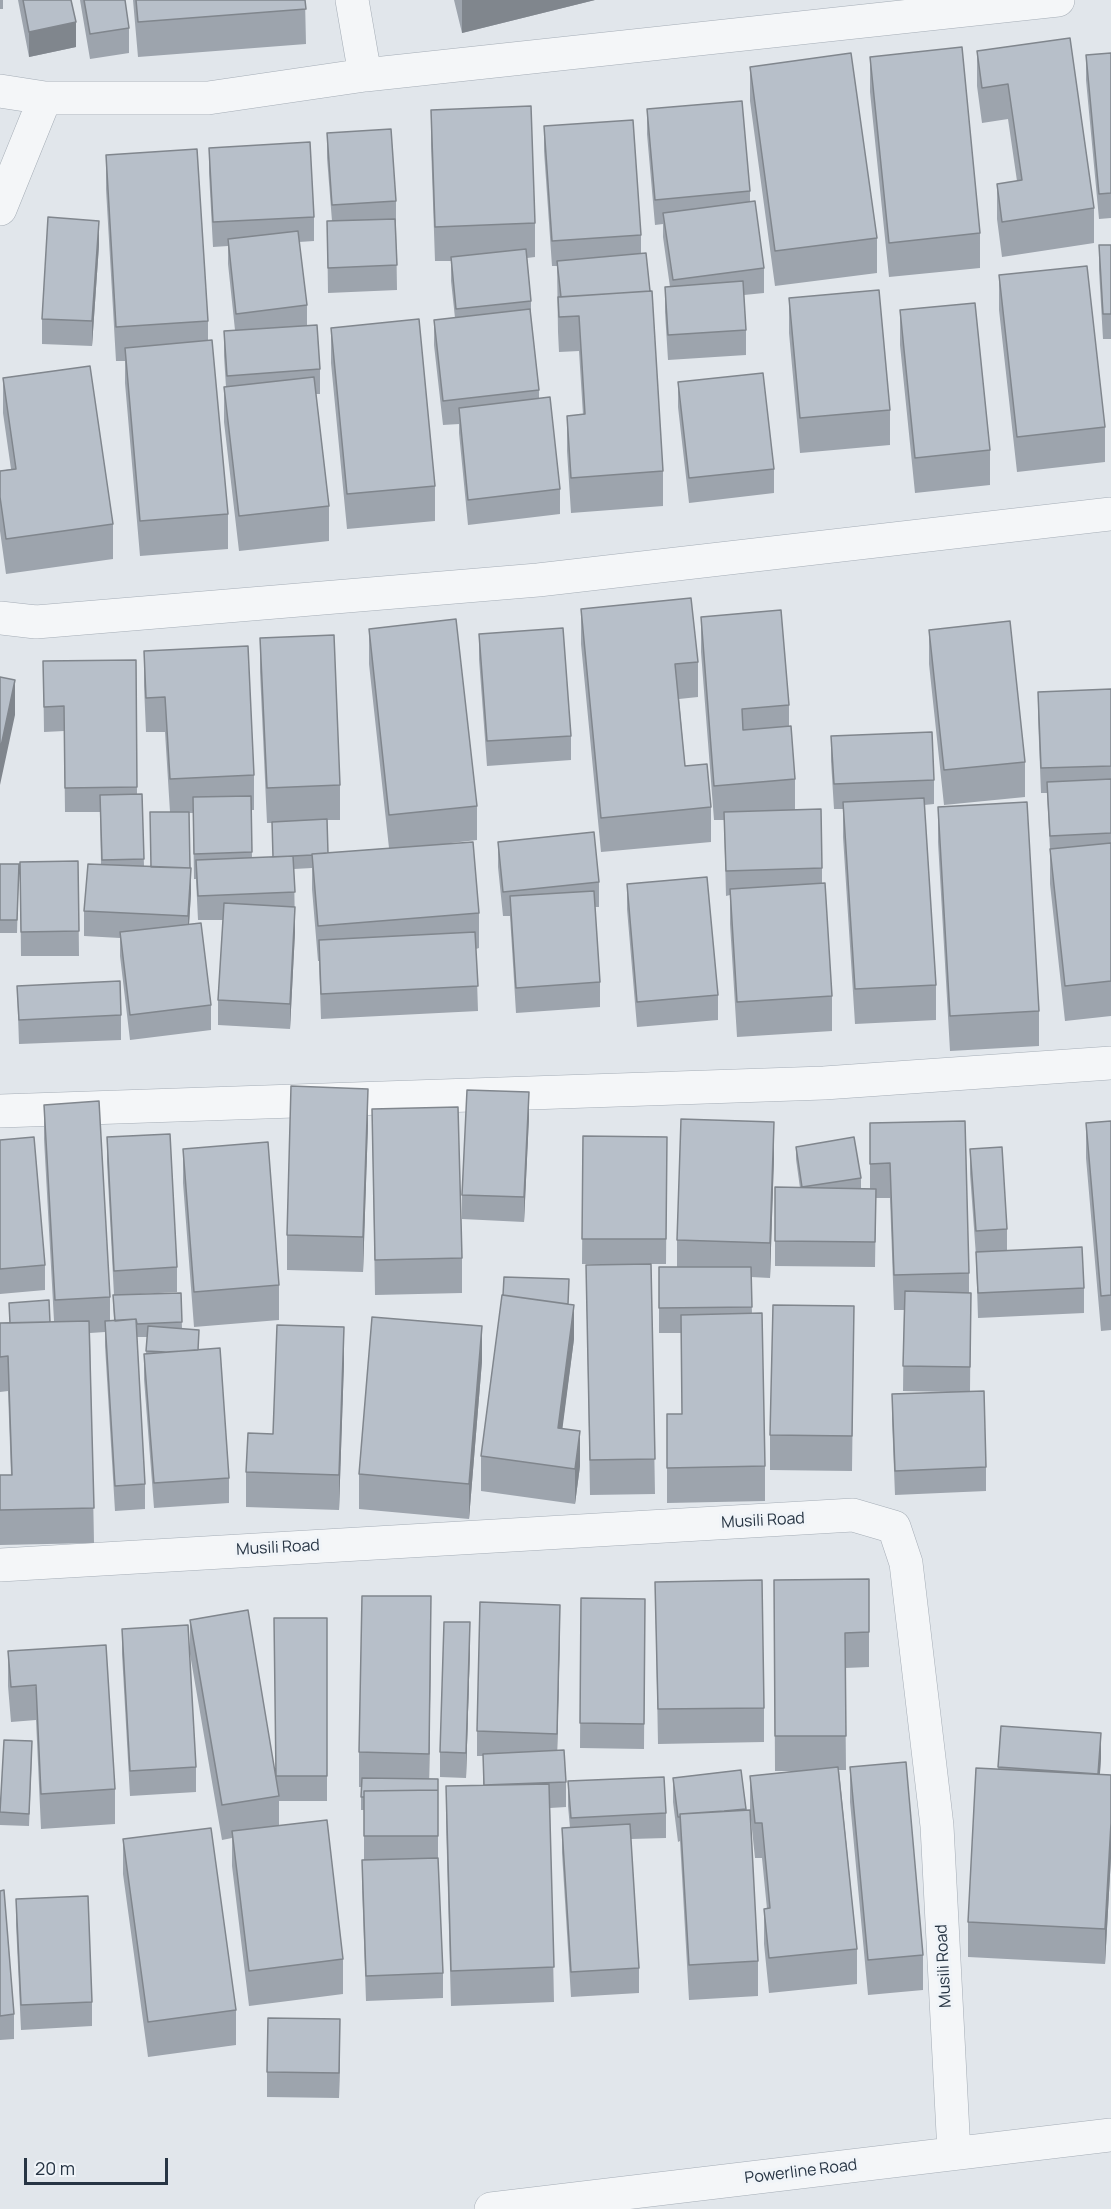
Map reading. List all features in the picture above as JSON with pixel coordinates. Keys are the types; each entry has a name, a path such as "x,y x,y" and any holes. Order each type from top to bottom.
{"street":[{"path":"352,0 365,75"},
{"path":"0,91 45,98 208,98 849,11 1058,0"},
{"path":"0,209 45,98"},
{"path":"0,618 36,622 538,580 1111,514"},
{"path":"0,1111 824,1083 1111,1063"},
{"name":"Musili Road","path":"0,1565 853,1515 894,1527 906,1563 937,1826 954,2153"},
{"name":"Powerline Road","path":"491,2209 1111,2135"}],"building":[{"path":"23,0 71,0 76,22 29,32"},
{"path":"84,0 125,0 129,28 90,34"},
{"path":"136,0 305,0 306,9 138,22"},
{"path":"1070,38 1094,208 1002,222 997,184 1022,180 1008,84 982,88 977,51"},
{"path":"962,47 980,233 889,243 870,57"},
{"path":"851,53 877,238 775,251 750,67"},
{"path":"1111,53 1111,193 1099,194 1086,55"},
{"path":"742,101 750,191 655,200 647,109"},
{"path":"531,106 535,223 435,227 431,110"},
{"path":"633,120 641,235 552,241 544,126"},
{"path":"391,129 396,201 332,205 327,133"},
{"path":"310,142 314,217 213,222 209,148"},
{"path":"197,149 208,321 116,327 106,155"},
{"path":"755,201 764,268 673,280 663,213"},
{"path":"48,217 99,221 92,321 42,319"},
{"path":"395,219 397,265 328,268 327,221"},
{"path":"298,231 307,305 236,314 228,239"},
{"path":"1099,245 1111,245 1111,314 1103,314"},
{"path":"526,249 531,301 456,309 451,257"},
{"path":"646,253 650,291 561,297 557,261"},
{"path":"1087,266 1105,427 1017,437 999,275"},
{"path":"743,281 746,330 668,335 665,287"},
{"path":"879,290 890,410 800,418 789,298"},
{"path":"652,291 663,471 571,478 567,416 585,414 579,316 559,317 558,297"},
{"path":"975,303 990,450 915,458 900,310"},
{"path":"530,309 539,390 443,401 434,320"},
{"path":"419,319 435,486 347,494 331,328"},
{"path":"317,325 320,369 227,376 224,331"},
{"path":"212,340 228,514 140,521 125,348"},
{"path":"90,366 113,524 6,539 0,497 0,471 16,469 3,378"},
{"path":"763,373 774,469 689,478 678,382"},
{"path":"314,377 329,506 239,516 224,387"},
{"path":"550,397 560,489 468,500 459,408"},
{"path":"691,598 698,662 675,664 685,766 707,764 711,807 601,818 581,609"},
{"path":"781,610 789,705 742,709 743,730 791,726 795,779 714,786 701,617"},
{"path":"456,619 477,806 389,815 369,629"},
{"path":"1010,621 1025,762 944,770 929,630"},
{"path":"563,628 571,736 487,741 479,634"},
{"path":"334,635 340,785 267,788 260,638"},
{"path":"248,646 254,775 170,779 165,697 146,698 144,651"},
{"path":"136,660 137,787 65,788 64,706 44,707 43,661"},
{"path":"0,677 15,680 0,751"},
{"path":"1111,689 1111,766 1041,768 1038,692"},
{"path":"932,732 934,780 834,784 831,736"},
{"path":"1111,779 1111,833 1050,836 1047,782"},
{"path":"142,794 144,859 102,860 100,795"},
{"path":"251,796 252,852 194,854 193,797"},
{"path":"924,798 936,985 855,989 843,802"},
{"path":"1027,802 1039,1011 950,1016 938,807"},
{"path":"821,809 822,868 726,871 724,812"},
{"path":"150,812 189,812 190,868 151,867"},
{"path":"327,819 328,853 273,857 272,822"},
{"path":"594,832 599,882 503,892 498,842"},
{"path":"473,842 479,913 318,926 312,854"},
{"path":"1111,843 1111,981 1065,986 1050,849"},
{"path":"293,856 295,892 198,896 196,860"},
{"path":"78,861 79,931 21,932 20,862"},
{"path":"0,864 19,864 17,920 0,920"},
{"path":"88,864 191,868 188,916 84,911"},
{"path":"707,877 718,995 637,1002 627,884"},
{"path":"825,883 832,996 737,1002 730,889"},
{"path":"594,891 600,982 516,988 510,896"},
{"path":"224,903 295,907 290,1004 218,1000"},
{"path":"201,923 211,1005 130,1015 120,932"},
{"path":"475,932 478,986 321,994 319,940"},
{"path":"120,981 121,1015 19,1020 17,986"},
{"path":"291,1086 368,1089 363,1237 287,1235"},
{"path":"467,1090 529,1092 524,1197 462,1195"},
{"path":"99,1101 110,1297 55,1300 44,1105"},
{"path":"458,1107 462,1258 375,1260 372,1109"},
{"path":"681,1119 774,1122 770,1243 677,1240"},
{"path":"965,1121 969,1273 894,1275 890,1163 870,1164 870,1123"},
{"path":"1111,1121 1111,1295 1101,1296 1086,1123"},
{"path":"170,1134 177,1267 114,1271 107,1137"},
{"path":"583,1136 667,1137 666,1239 582,1239"},
{"path":"34,1137 45,1265 0,1269 0,1140"},
{"path":"854,1137 861,1178 802,1187 796,1147"},
{"path":"268,1142 279,1285 194,1292 183,1149"},
{"path":"1002,1147 1007,1229 976,1231 970,1149"},
{"path":"775,1187 876,1189 875,1242 775,1241"},
{"path":"1082,1247 1084,1288 978,1293 976,1252"},
{"path":"651,1264 655,1459 590,1460 586,1265"},
{"path":"659,1267 751,1267 752,1307 659,1308"},
{"path":"504,1277 569,1279 568,1304 503,1295"},
{"path":"905,1291 971,1293 970,1367 903,1366"},
{"path":"181,1293 182,1322 137,1324 136,1319 115,1321 113,1295"},
{"path":"502,1295 574,1305 558,1428 580,1431 575,1469 481,1456"},
{"path":"49,1300 50,1322 10,1323 9,1303"},
{"path":"773,1305 854,1306 852,1436 770,1435"},
{"path":"762,1313 765,1466 667,1468 667,1414 682,1414 681,1315"},
{"path":"372,1317 482,1326 469,1484 359,1474"},
{"path":"136,1319 145,1484 115,1486 105,1321"},
{"path":"89,1321 94,1508 0,1510 0,1475 12,1475 8,1356 0,1357 0,1323"},
{"path":"277,1325 344,1327 339,1475 246,1472 248,1433 273,1434"},
{"path":"148,1326 199,1330 198,1350 146,1351"},
{"path":"220,1348 229,1478 154,1483 144,1354"},
{"path":"984,1391 986,1467 895,1471 892,1394"},
{"path":"869,1579 869,1632 845,1633 846,1736 775,1736 774,1580"},
{"path":"762,1580 764,1708 658,1709 655,1582"},
{"path":"362,1596 431,1596 429,1754 359,1752"},
{"path":"581,1598 645,1599 644,1724 580,1723"},
{"path":"480,1602 560,1605 557,1734 477,1731"},
{"path":"248,1610 279,1796 222,1805 190,1620"},
{"path":"274,1618 327,1618 327,1776 276,1776"},
{"path":"444,1622 470,1622 466,1753 440,1752"},
{"path":"188,1625 196,1767 130,1771 122,1629"},
{"path":"106,1645 115,1789 41,1794 36,1685 11,1687 8,1651"},
{"path":"1001,1726 1101,1733 1098,1774 998,1767"},
{"path":"4,1740 32,1741 29,1814 0,1812"},
{"path":"564,1750 566,1782 484,1785 483,1754"},
{"path":"906,1762 923,1955 868,1960 850,1767"},
{"path":"838,1767 857,1949 769,1958 764,1909 770,1908 762,1823 755,1823 750,1776"},
{"path":"976,1768 1111,1775 1111,1823 1105,1929 968,1922"},
{"path":"741,1770 746,1809 680,1814 678,1817 673,1778"},
{"path":"664,1777 666,1813 571,1818 568,1781"},
{"path":"362,1778 438,1779 438,1790 364,1791 364,1797 361,1797"},
{"path":"549,1784 554,1967 451,1971 446,1786"},
{"path":"438,1790 438,1836 364,1836 364,1791"},
{"path":"750,1810 758,1961 689,1965 680,1814"},
{"path":"327,1820 343,1959 249,1971 232,1831"},
{"path":"630,1824 639,1968 571,1972 562,1828"},
{"path":"211,1828 236,2010 148,2022 123,1839"},
{"path":"438,1858 443,1973 366,1976 362,1860"},
{"path":"4,1890 14,2014 0,2016 0,1891"},
{"path":"88,1896 92,2002 21,2005 16,1899"},
{"path":"268,2018 340,2019 339,2073 267,2072"}]}
